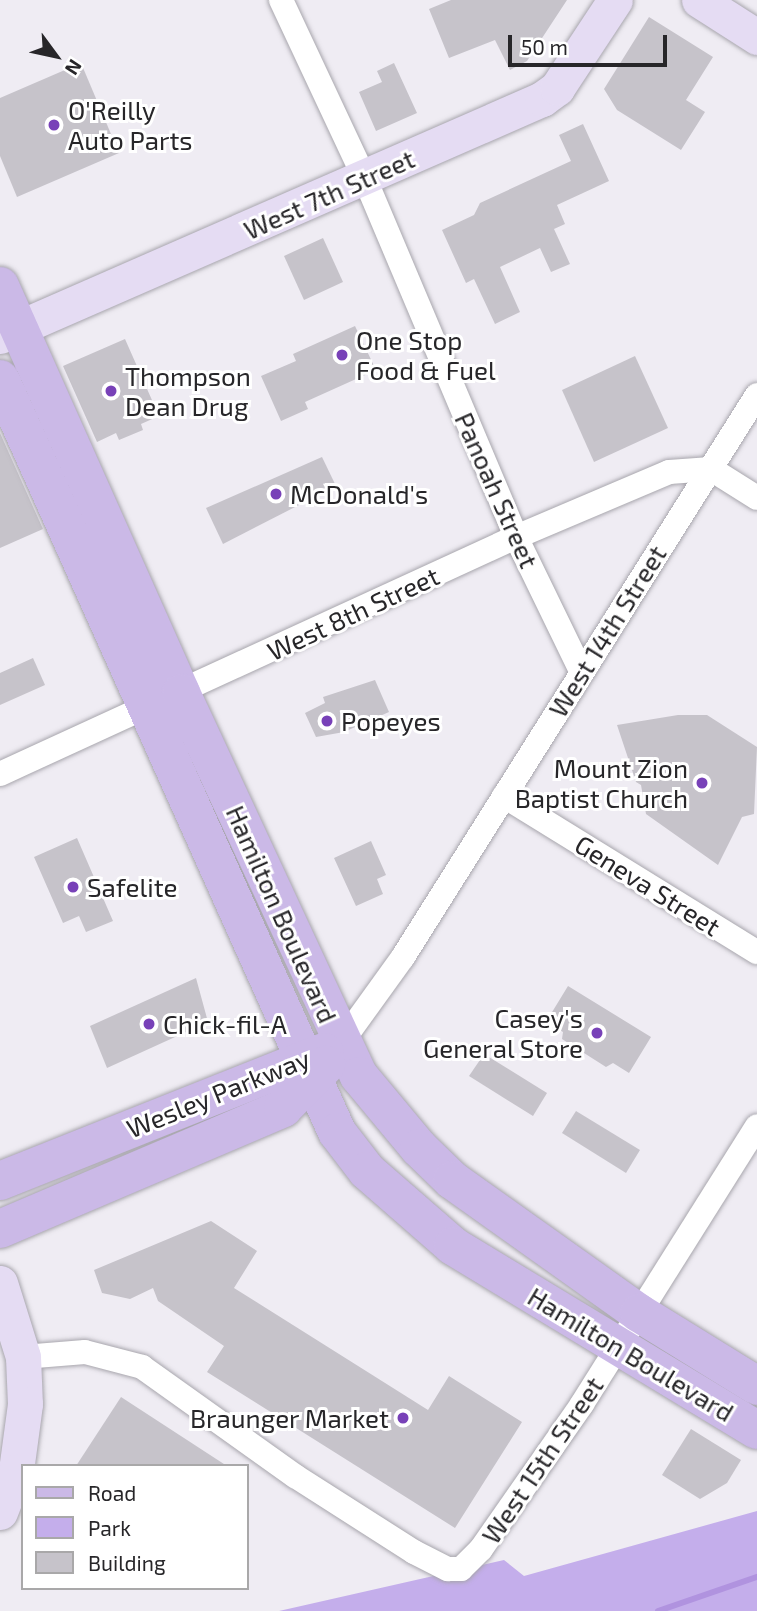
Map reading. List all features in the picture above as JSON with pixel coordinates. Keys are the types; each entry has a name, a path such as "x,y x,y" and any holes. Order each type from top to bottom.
{"main road":[{"name":"West 7th Street","path":"10,332 365,179 557,88 615,0"},
{"path":"699,0 757,37"},
{"name":"Hamilton Boulevard","path":"0,286 10,332 164,701 307,1073 344,1142 407,1208 498,1276 619,1345 757,1430"},
{"name":"Hamilton Boulevard","path":"0,379 341,1043 371,1090 452,1180 639,1313 757,1386"},
{"name":"Wesley Parkway","path":"0,1229 283,1108 307,1073 341,1043"},
{"name":"Wesley Parkway","path":"0,1181 307,1073"},
{"path":"0,1283 23,1357 25,1404 16,1471 0,1512"}],"street":[{"name":"Panoah Street","path":"281,0 365,179 516,537 581,671"},
{"name":"West 14th Street","path":"341,1043 389,978 757,395"},
{"name":"West 8th Street","path":"0,774 164,701 516,537 669,472 710,469"},
{"path":"710,469 757,498"},
{"name":"Geneva Street","path":"504,796 757,952"},
{"name":"West 15th Street","path":"23,1357 85,1352 142,1367 295,1476 414,1552 448,1569 461,1569 472,1561 619,1345 757,1126"}],"green space":[{"path":"757,1511 757,1611 279,1611 504,1560 524,1576"}],"building":[{"path":"451,0 567,0 527,61 510,70 495,40 449,58 429,9"},
{"path":"649,17 713,57 686,100 705,112 681,150 617,110 604,89"},
{"name":"O'Reilly Auto Parts","path":"81,63 119,153 17,197 0,156 0,98"},
{"path":"394,63 417,113 376,131 359,92 382,82 377,71"},
{"path":"583,124 609,181 557,205 565,224 554,229 570,264 551,272 540,248 500,267 520,312 495,324 474,279 466,283 442,230 474,215 480,203 571,161 559,135"},
{"path":"323,238 343,282 304,300 284,256"},
{"path":"355,326 376,370 305,402 308,409 281,421 261,376 296,361 293,354"},
{"name":"Thompson Dean Drug","path":"125,339 159,416 141,424 143,430 119,440 116,433 97,442 63,366"},
{"path":"635,356 668,428 594,462 562,390"},
{"path":"0,433 43,529 0,548"},
{"name":"McDonald's","path":"322,457 336,486 223,544 206,508"},
{"path":"33,658 45,685 0,705 0,673"},
{"path":"375,680 389,712 344,732 316,737 305,713 325,703 323,697"},
{"path":"678,715 707,715 757,747 754,814 742,817 718,865 646,814 641,785 636,782 617,725"},
{"name":"Safelite","path":"77,838 113,921 86,932 79,916 63,923 34,857"},
{"path":"371,841 386,875 377,879 383,894 356,906 334,858"},
{"name":"Chick-fil-A","path":"196,978 208,1022 107,1068 90,1026"},
{"path":"568,986 651,1037 629,1073 613,1063 606,1067 562,1039 563,1032 546,1022"},
{"path":"484,1054 547,1093 533,1116 469,1076"},
{"path":"576,1111 640,1150 626,1173 562,1133"},
{"path":"211,1221 257,1251 234,1288 428,1410 449,1376 522,1422 455,1528 207,1372 224,1346 158,1301 153,1288 130,1299 102,1293 94,1270"},
{"path":"121,1397 224,1464 77,1464"},
{"path":"691,1429 741,1460 727,1483 700,1499 662,1475"}],"waterway":[{"path":"658,1611 757,1577"}],"place":[{"name":"O'Reilly Auto Parts","path":"54,125"},
{"name":"One Stop Food & Fuel","path":"342,355"},
{"name":"Thompson Dean Drug","path":"111,391"},
{"name":"McDonald's","path":"276,494"},
{"name":"Popeyes","path":"327,721"},
{"name":"Mount Zion Baptist Church","path":"702,783"},
{"name":"Safelite","path":"73,887"},
{"name":"Chick-fil-A","path":"149,1024"},
{"name":"Casey's General Store","path":"597,1033"},
{"name":"Braunger Market","path":"403,1418"}]}
